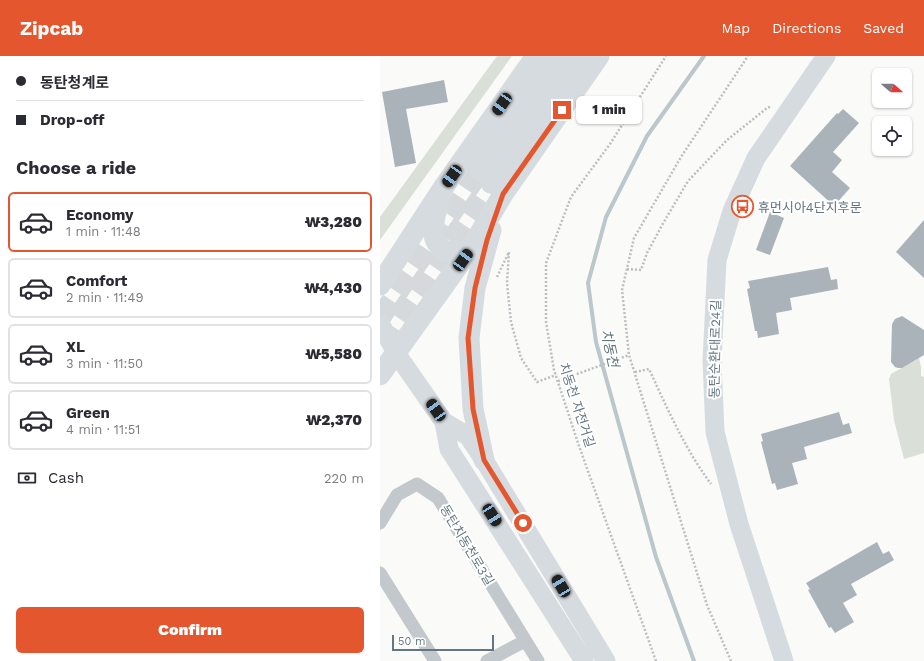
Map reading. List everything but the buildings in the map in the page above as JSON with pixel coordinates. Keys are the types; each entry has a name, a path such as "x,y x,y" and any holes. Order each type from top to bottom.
{"main road":[{"path":"380,285 444,188 536,56"},
{"path":"380,374 396,354 471,248 491,183 520,114 558,56"},
{"path":"484,460 473,409 468,338 475,288 487,240 491,183 578,56"},
{"path":"491,183 599,56"},
{"path":"444,188 434,216 434,235 437,243 446,252 471,248"}],"street":[{"name":"동탄순환대로24길","path":"784,661 739,524 715,432 712,361 717,260 732,211 756,158 826,56"},
{"path":"380,323 396,354 444,422 449,448 584,661"},
{"path":"444,422 468,436 606,661"},
{"name":"동탄치동천로3길","path":"380,522 397,495 417,484 438,498 538,661"},
{"path":"380,573 435,661"},
{"path":"487,661 525,641"}],"path":[{"name":"치동천 자전거길","path":"656,661 579,446 556,375 546,322 546,263 571,197 610,144 666,56"},
{"path":"732,661 706,604 634,372 629,355 622,290 634,238 680,157 748,56"},
{"path":"627,269 641,270 647,253 688,181 728,140 767,108 773,106"},
{"path":"497,277 509,252 507,283 511,322 521,358 537,382 556,375"},
{"path":"558,381 629,355"},
{"path":"634,372 649,369 686,445 703,473 712,484"}],"shaded area":[{"path":"497,56 512,56 380,240 380,217"},
{"path":"919,358 921,376 924,377 924,453 904,459 894,420 889,379 891,374"}],"waterway":[{"name":"치동천","path":"694,661 656,557 596,342 588,283 606,217 647,136 704,56"}],"tunnel":[{"path":"380,318 480,171"},
{"path":"380,343 491,183"}],"place":[{"name":"휴먼시아4단지후문","path":"743,207"}],"route":[{"path":"523,523 484,460 473,409 468,338 475,288 487,240 503,194 562,110"}]}
